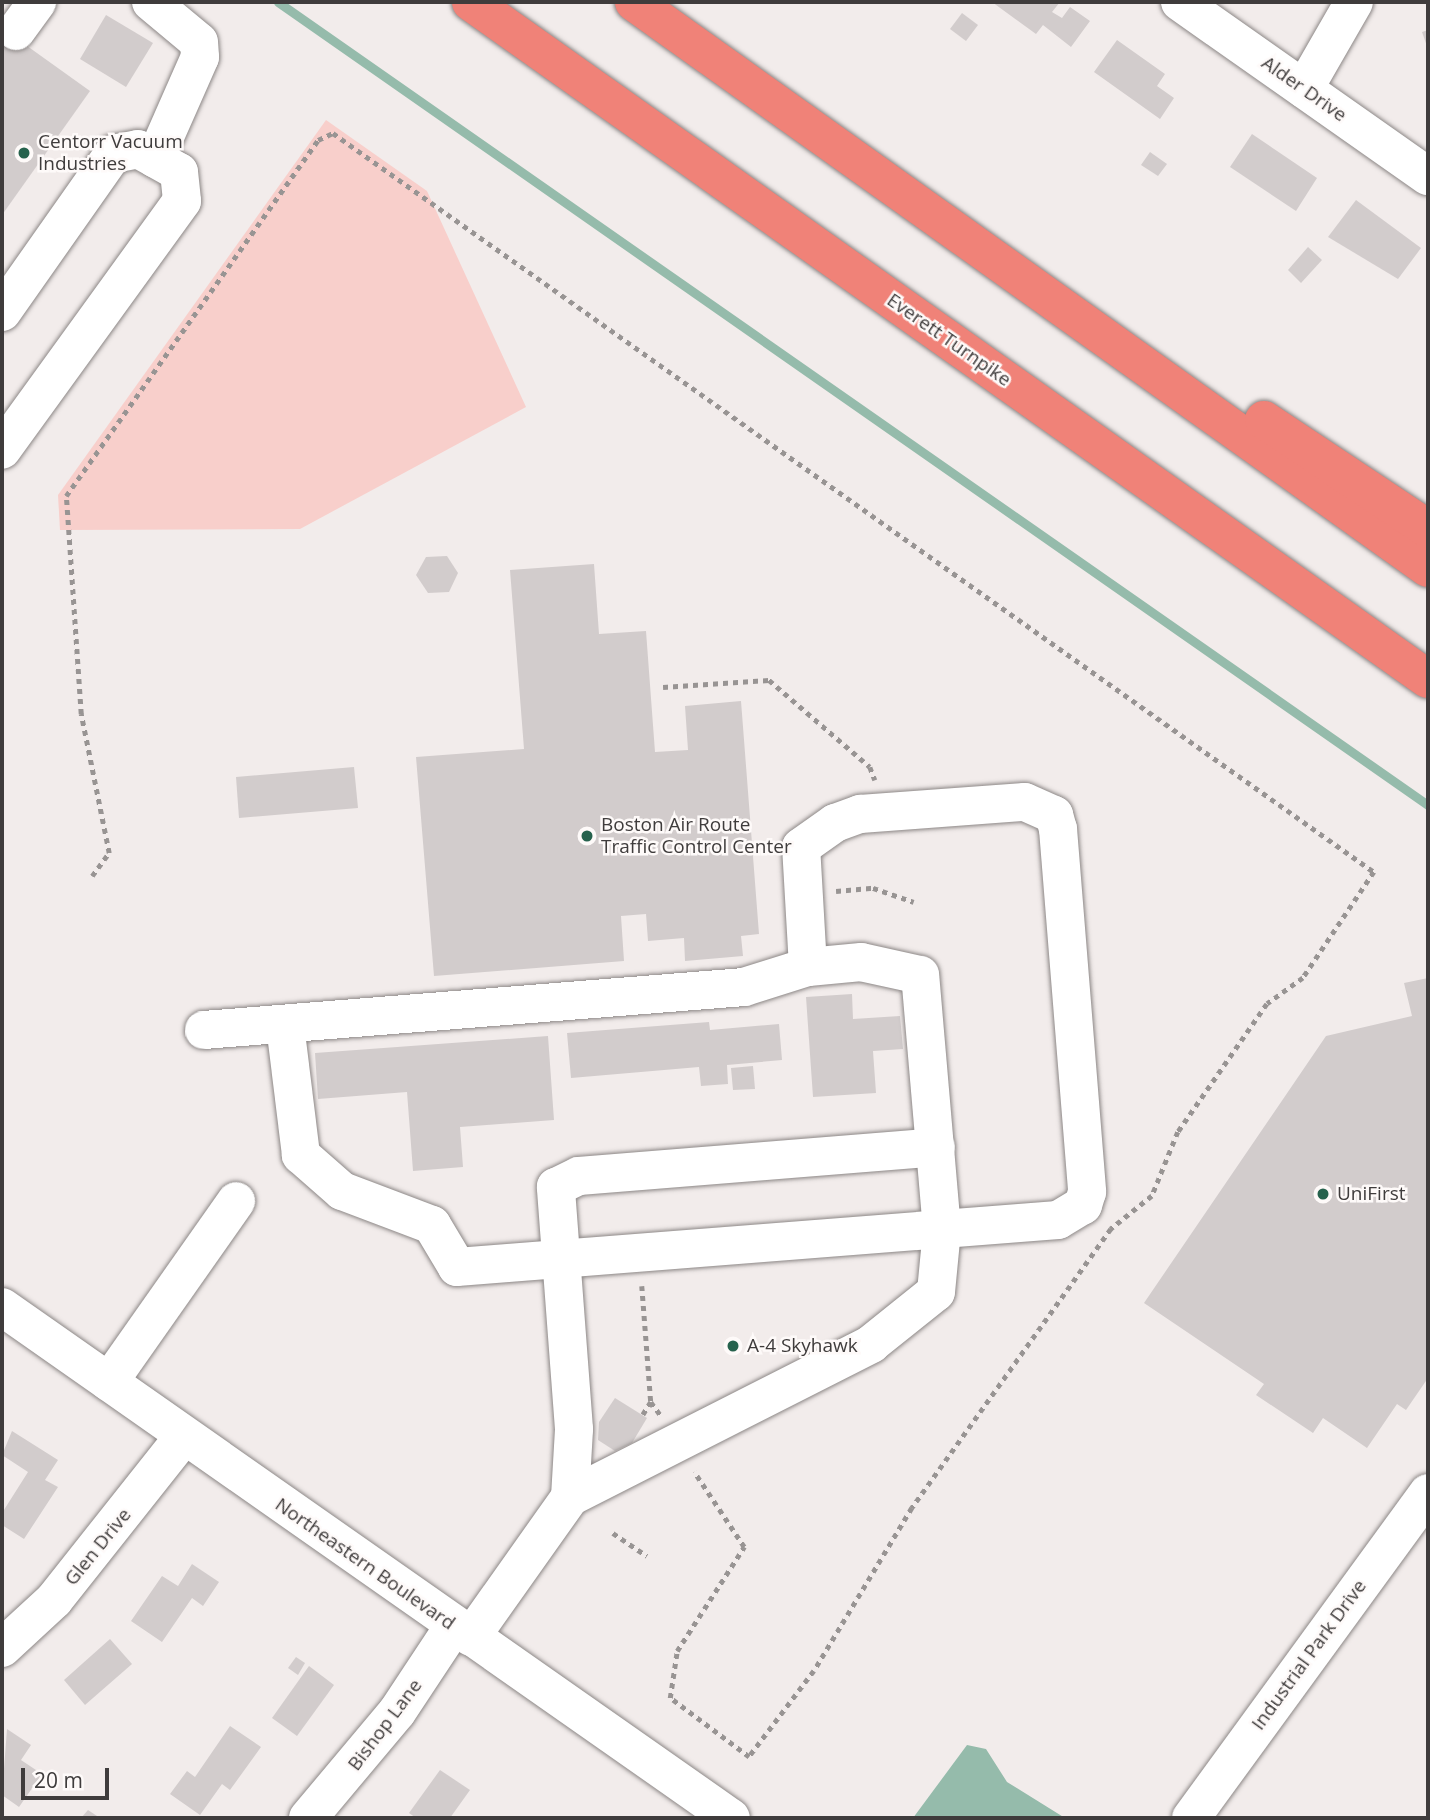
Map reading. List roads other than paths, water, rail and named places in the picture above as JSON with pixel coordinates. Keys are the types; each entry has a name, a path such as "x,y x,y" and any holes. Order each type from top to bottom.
{"highway":[{"name":"Everett Turnpike","path":"471,2 1428,679"},
{"path":"635,2 1428,529"},
{"path":"635,2 1428,568"}],"street":[{"path":"151,2 198,42 200,57 155,159"},
{"name":"Alder Drive","path":"1181,2 1428,176"},
{"path":"1304,89 1354,2"},
{"path":"2,312 113,154 138,149 179,172 182,201 2,450"},
{"path":"285,1025 295,1135 316,1173 342,1191 432,1225 457,1267 1058,1220 1083,1206 1087,1192 1058,829 1054,815 1025,802 882,812 835,823 801,847 808,967"},
{"path":"204,1030 711,994 808,967 861,962 920,975 942,1230 936,1292 899,1326 570,1497"},
{"path":"570,1497 574,1429 559,1260 556,1187 565,1180 936,1147"},
{"path":"109,1382 236,1201"},
{"name":"Northeastern Boulevard","path":"2,1307 731,1818"},
{"name":"Glen Drive","path":"2,1648 54,1600 184,1436"},
{"name":"Industrial Park Drive","path":"1191,1818 1428,1493"},
{"name":"Bishop Lane","path":"308,1818 397,1713 570,1497"}],"waterway":[{"path":"278,2 1428,805"}],"place":[{"name":"Centorr Vacuum Industries","path":"24,153"},
{"name":"Boston Air Route Traffic Control Center","path":"587,836"},
{"name":"UniFirst","path":"1323,1194"},
{"name":"A-4 Skyhawk","path":"733,1346"}]}
